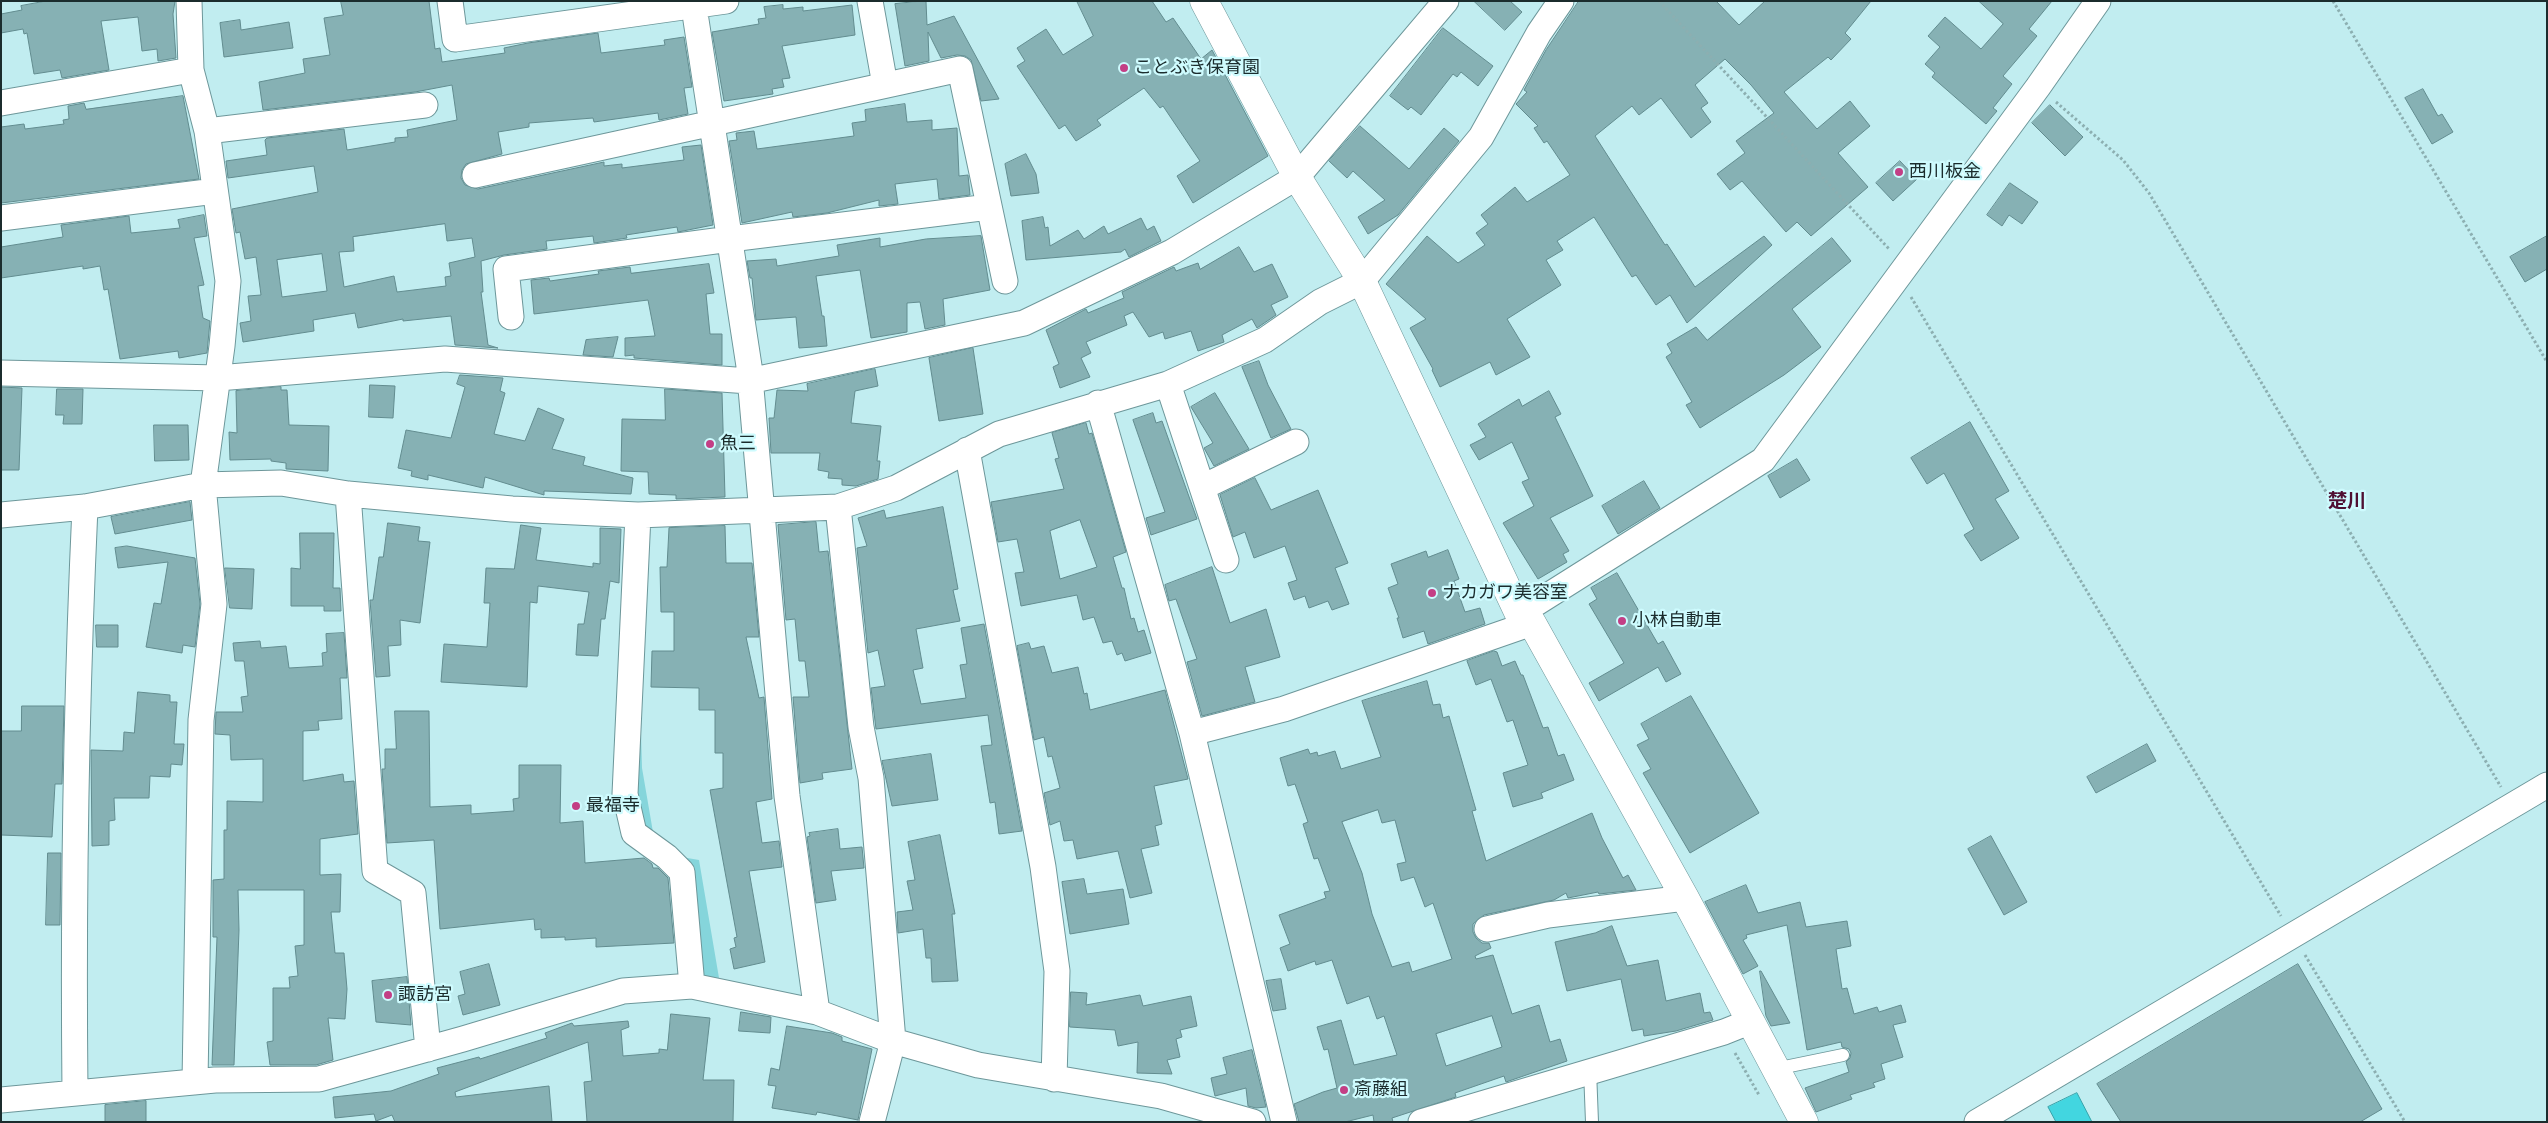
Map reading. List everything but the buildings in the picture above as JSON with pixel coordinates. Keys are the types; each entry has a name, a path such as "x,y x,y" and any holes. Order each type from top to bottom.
{"street":[{"path":"189,1 191,70 207,131 228,281 218,378 203,485 214,604 201,720 195,1082"},
{"path":"450,1 455,38 694,7 726,1"},
{"path":"870,1 885,85"},
{"path":"1204,1 1298,177 1362,281 1526,619 1685,898 1804,1122"},
{"path":"1,373 218,378 445,359 749,381 1024,323 1172,252 1298,177 1446,1"},
{"path":"1,514 85,507 203,485 281,483 348,494 512,509 638,515 838,507 896,488 998,434 1098,403 1168,384 1264,340 1320,302 1362,281 1481,137 1539,33 1561,1"},
{"path":"1192,733 1284,709 1526,619 1763,460 2038,87 2098,1"},
{"path":"694,7 749,366 787,796 817,1012"},
{"path":"475,175 960,69 1005,281"},
{"path":"1,103 191,70"},
{"path":"207,131 425,105"},
{"path":"1,218 215,191"},
{"path":"511,317 506,269 989,207"},
{"path":"1168,384 1226,560"},
{"path":"1098,403 1192,733 1284,1122"},
{"path":"1203,487 1296,442"},
{"path":"967,450 1043,867 1057,971 1054,1079"},
{"path":"348,494 375,871 413,893 428,1049"},
{"path":"75,1093 73,886 78,666 85,507"},
{"path":"838,507 861,726 871,778 893,1041 872,1122"},
{"path":"638,515 625,794 634,834 667,857 682,872 692,986"},
{"path":"1976,1122 2547,785"},
{"path":"1487,929 1548,915 1685,898"},
{"path":"1,1100 195,1082 319,1079 428,1049 622,991 692,986 817,1012 893,1041 978,1065 1161,1096 1253,1122"},
{"path":"1421,1122 1590,1070 1724,1032 1750,1022"}],"lane":[{"path":"1775,1069 1843,1055"},
{"path":"1590,1070 1592,1122"}],"path":[{"path":"1659,1 1906,267 1909,293 2405,1122"},
{"path":"2333,1 2547,362"},
{"path":"2038,87 2123,160 2149,193 2512,806"},
{"path":"1724,1032 1761,1097"}],"shaded area":[{"path":"640,699 642,768 654,838 644,838 631,770"},
{"path":"670,855 699,860 719,978 699,975"},
{"path":"2077,1093 2092,1122 2056,1122 2048,1107"}],"place":[{"name":"ことぶき保育園","path":"1124,68"},
{"name":"西川板金","path":"1899,172"},
{"name":"魚三","path":"710,444"},
{"name":"ナカガワ美容室","path":"1432,593"},
{"name":"小林自動車","path":"1622,621"},
{"name":"最福寺","path":"576,806"},
{"name":"諏訪宮","path":"388,995"},
{"name":"斎藤組","path":"1344,1090"}],"district":[{"name":"楚川","path":"2347,502"}]}
